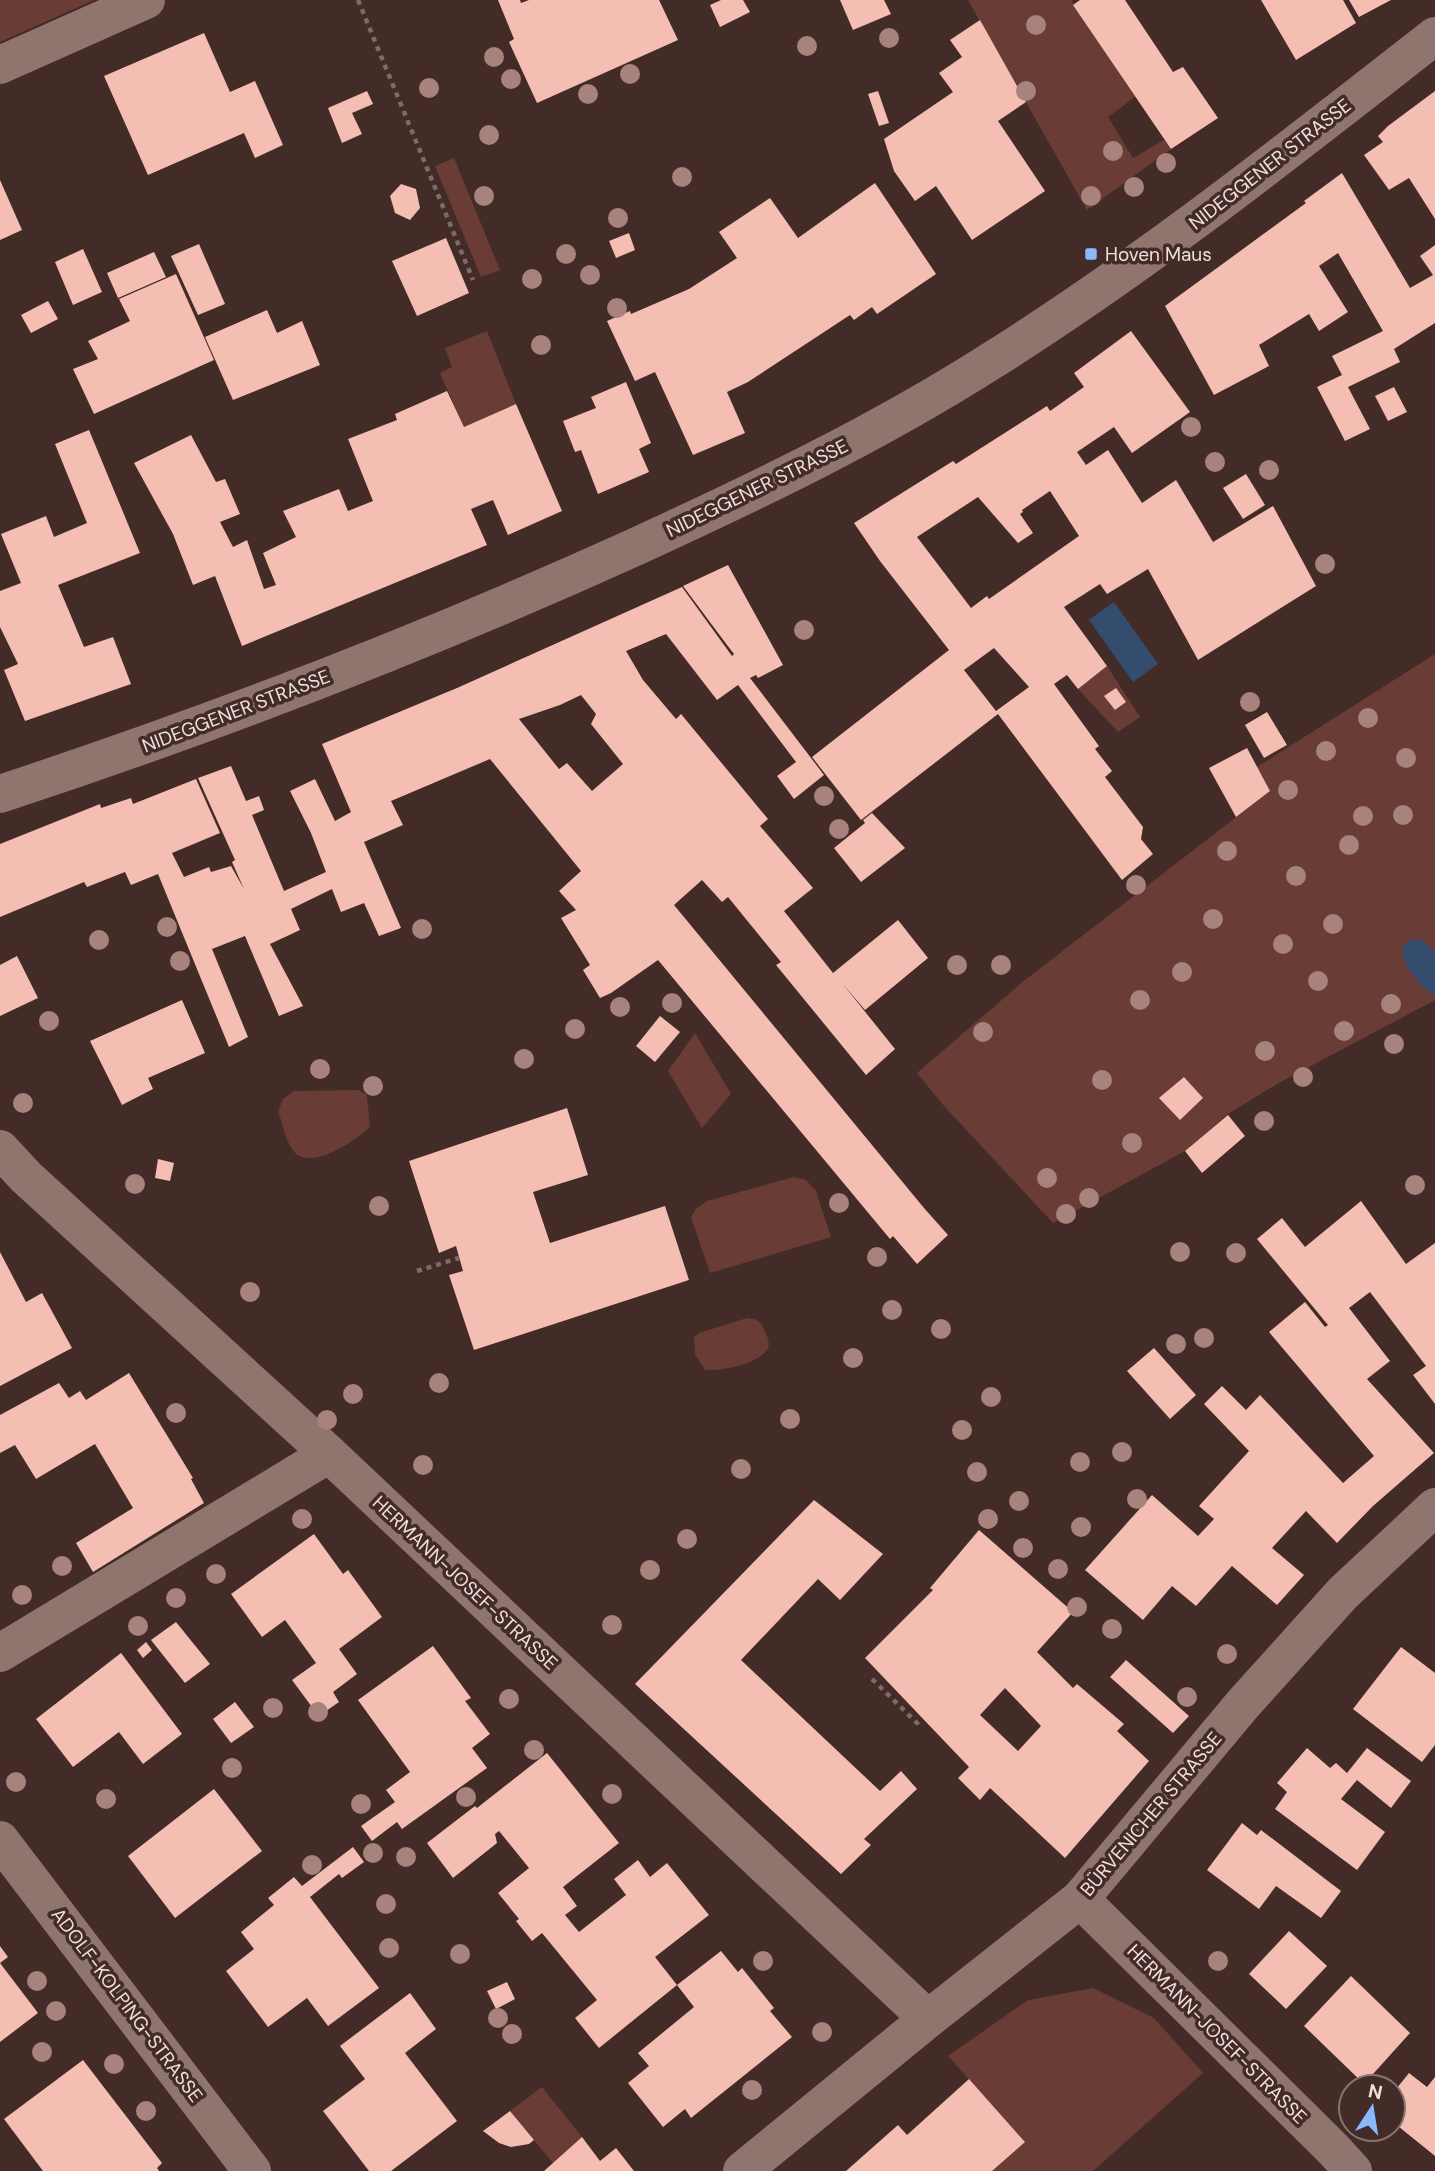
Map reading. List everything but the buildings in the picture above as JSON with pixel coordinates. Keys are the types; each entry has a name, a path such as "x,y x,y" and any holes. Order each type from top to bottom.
{"street":[{"path":"0,65 146,0"},
{"name":"NIDEGGENER STRASSE","path":"0,794 182,732 352,667 541,589 811,463 896,418 989,363 1113,282 1435,36"},
{"name":"HERMANN-JOSEF-STRASSE","path":"0,1149 26,1177 328,1454 928,2019"},
{"path":"0,1653 328,1454"},
{"name":"BÜRVENICHER STRASSE","path":"742,2171 1080,1899 1243,1704 1343,1593 1435,1507"},
{"name":"ADOLF-KOLPING-STRASSE","path":"0,1840 252,2171"},
{"name":"HERMANN-JOSEF-STRASSE","path":"1080,1899 1324,2139 1353,2171"}],"path":[{"path":"358,0 473,280"},
{"path":"416,1271 459,1258"},
{"path":"873,1679 917,1723 922,1718"}],"shaded area":[{"path":"0,0 94,0 0,42"},
{"path":"968,0 1071,0 1135,97 1108,117 1133,158 1164,140 1171,149 1087,210"},
{"path":"454,158 500,270 481,277 435,166"},
{"path":"487,331 516,404 464,427 440,373 452,367 445,348"},
{"path":"1435,654 1435,1000 1277,1084 1228,1114 1185,1151 1053,1223 944,1106 917,1073 1025,980 1270,791 1257,767"},
{"path":"1107,666 1140,717 1118,732 1078,689"},
{"path":"695,1033 731,1094 702,1128 668,1071"},
{"path":"359,1090 367,1095 370,1127 343,1147 320,1157 299,1156 292,1149 278,1112 283,1099 294,1091"},
{"path":"794,1177 806,1180 816,1191 831,1237 710,1273 691,1217 696,1209 707,1201"},
{"path":"747,1318 758,1321 763,1326 769,1345 767,1350 747,1363 705,1370 695,1354 694,1337"},
{"path":"1093,1988 1154,2018 1203,2073 1093,2171 992,2171 1025,2142 948,2056 1028,2000"},
{"path":"542,2087 582,2137 553,2163 510,2111"}],"water":[{"path":"1114,602 1158,664 1133,682 1089,620"},
{"path":"1416,939 1422,940 1435,952 1435,995 1413,976 1403,957 1403,949 1407,943"}],"place":[{"name":"Hoven Maus","path":"1091,254"}]}
